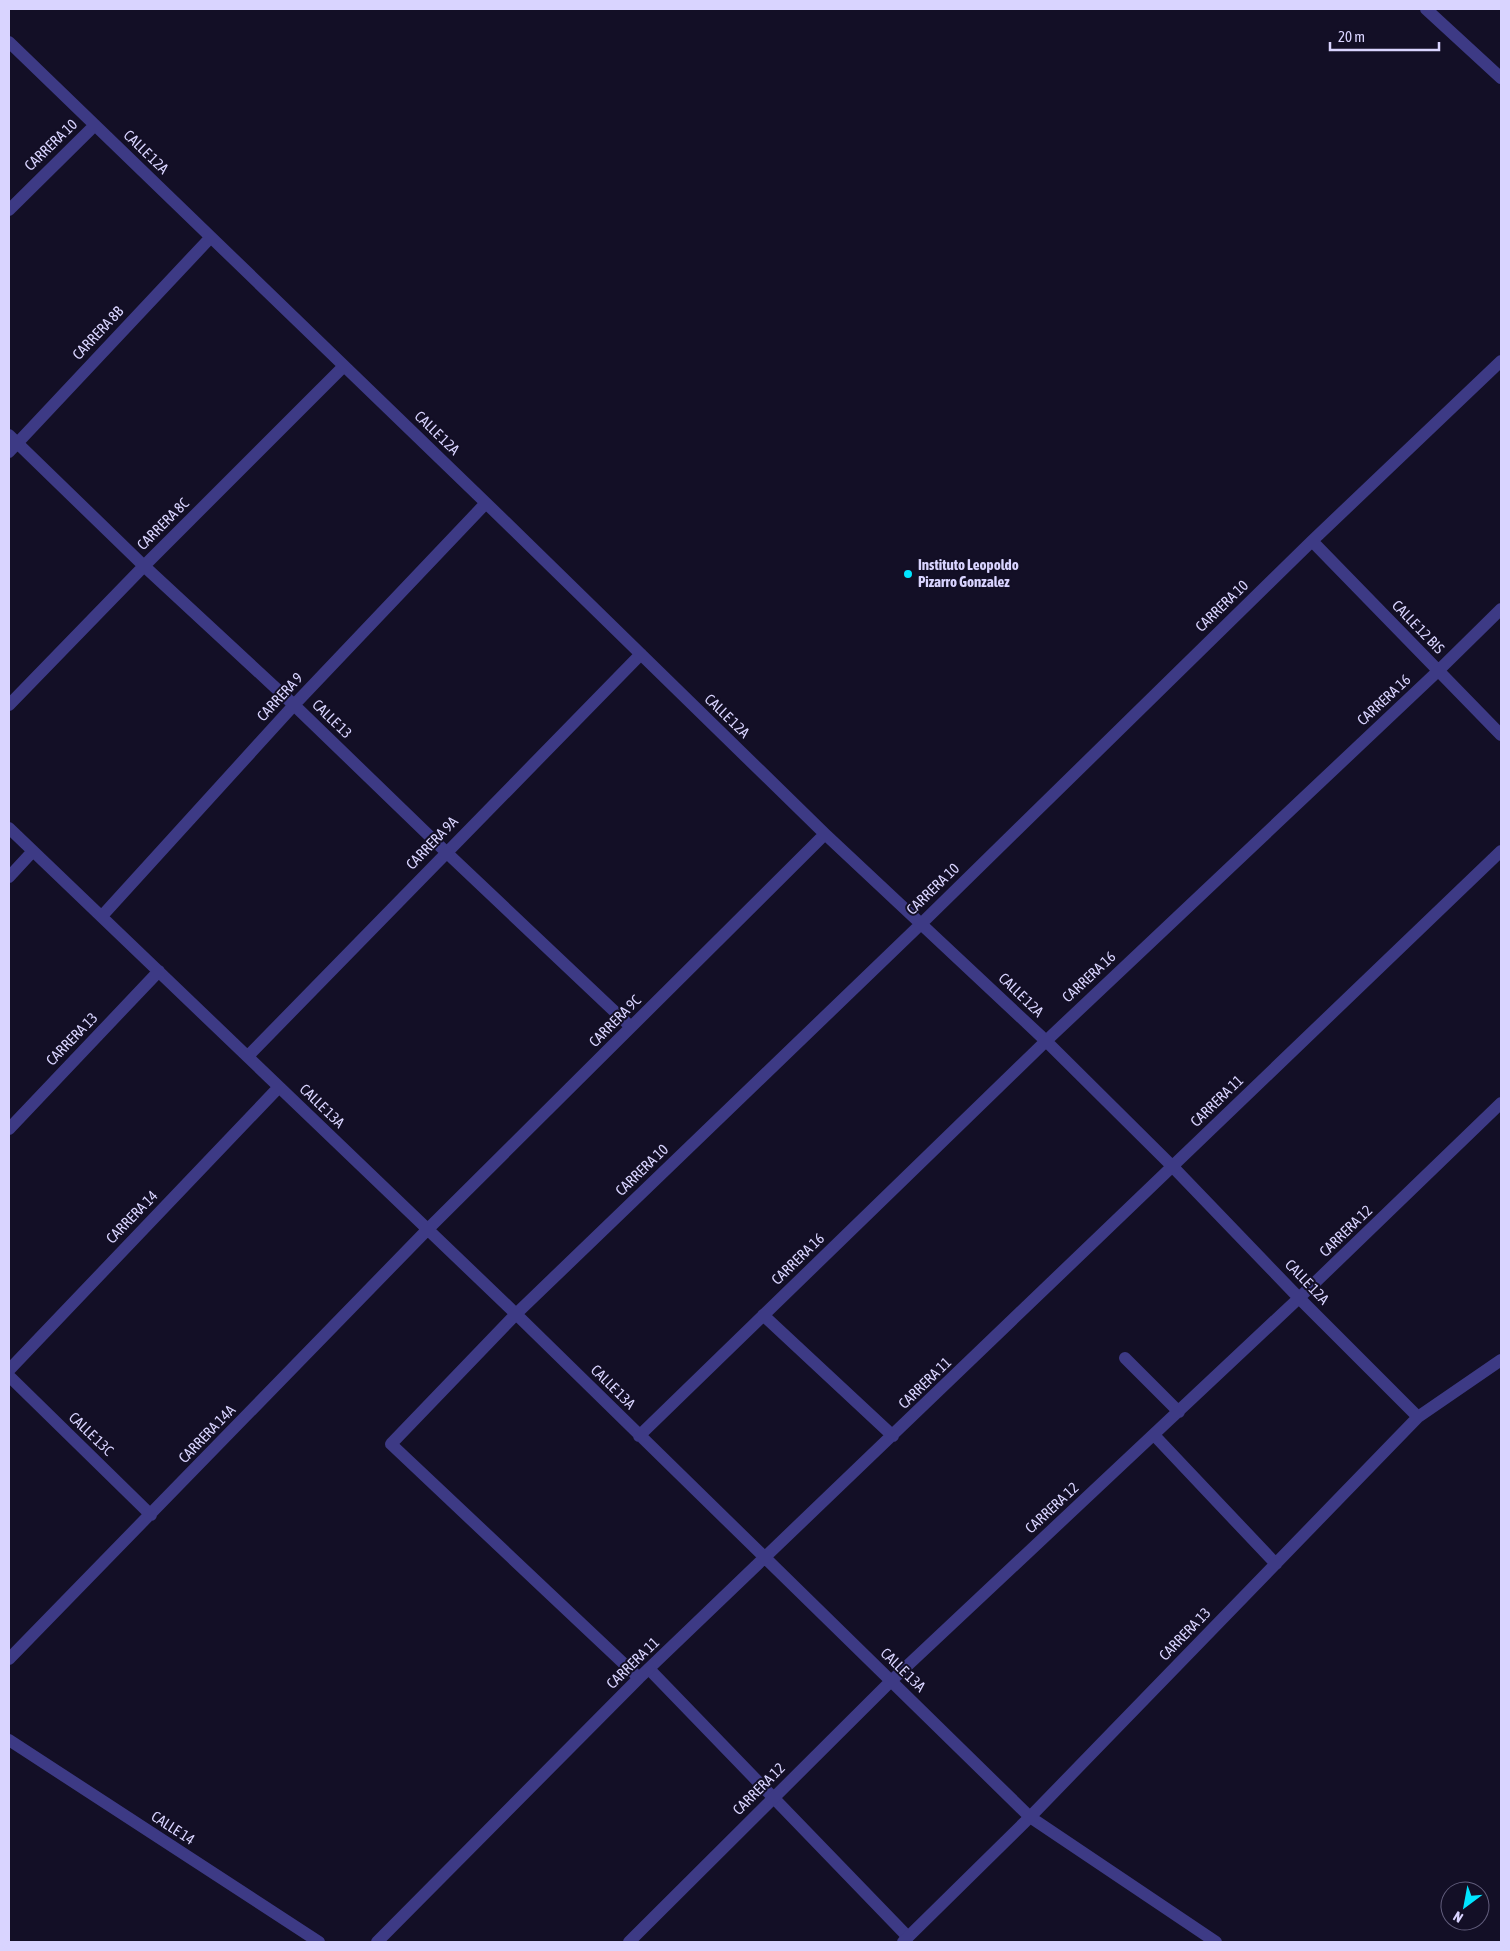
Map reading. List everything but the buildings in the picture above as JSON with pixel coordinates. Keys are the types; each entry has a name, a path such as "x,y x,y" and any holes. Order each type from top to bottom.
{"street":[{"path":"1426,9 1501,78"},
{"name":"CALLE 12A","path":"9,42 486,503 824,834 922,923 1046,1041 1418,1417"},
{"name":"CARRERA 10","path":"9,210 95,125"},
{"name":"CARRERA 8B","path":"12,443 211,237"},
{"name":"CARRERA 10","path":"639,1678 391,1444 516,1314 922,923 1312,541 1501,361"},
{"name":"CARRERA 8C","path":"9,705 144,566 344,367"},
{"name":"CALLE 13","path":"12,443 294,705 631,1027"},
{"name":"CARRERA 9","path":"102,916 294,705 486,503"},
{"name":"CALLE 12 BIS","path":"1312,541 1501,735"},
{"name":"CARRERA 16","path":"639,1436 1046,1041 1438,671 1501,609"},
{"name":"CARRERA 9A","path":"248,1056 641,654"},
{"name":"CALLE 13A","path":"9,828 516,1314 1030,1816 1216,1942"},
{"name":"CARRERA 9C","path":"427,1230 824,834"},
{"path":"9,877 33,851"},
{"name":"CARRERA 11","path":"377,1942 639,1678 894,1436 1501,851"},
{"name":"CARRERA 13","path":"9,1129 159,971"},
{"name":"CARRERA 14","path":"9,1370 279,1087"},
{"name":"CARRERA 12","path":"629,1942 891,1681 1179,1412 1501,1103"},
{"name":"CARRERA 14A","path":"9,1659 427,1230"},
{"path":"763,1315 894,1436"},
{"path":"1125,1358 1179,1412"},
{"name":"CARRERA 13","path":"905,1940 1030,1816 1418,1417 1501,1360"},
{"name":"CALLE 13C","path":"9,1376 151,1515"},
{"path":"1154,1435 1276,1564"},
{"path":"649,1669 774,1798 905,1940"},
{"name":"CALLE 14","path":"9,1740 319,1942"}],"place":[{"name":"Instituto Leopoldo Pizarro Gonzalez","path":"908,574"}]}
